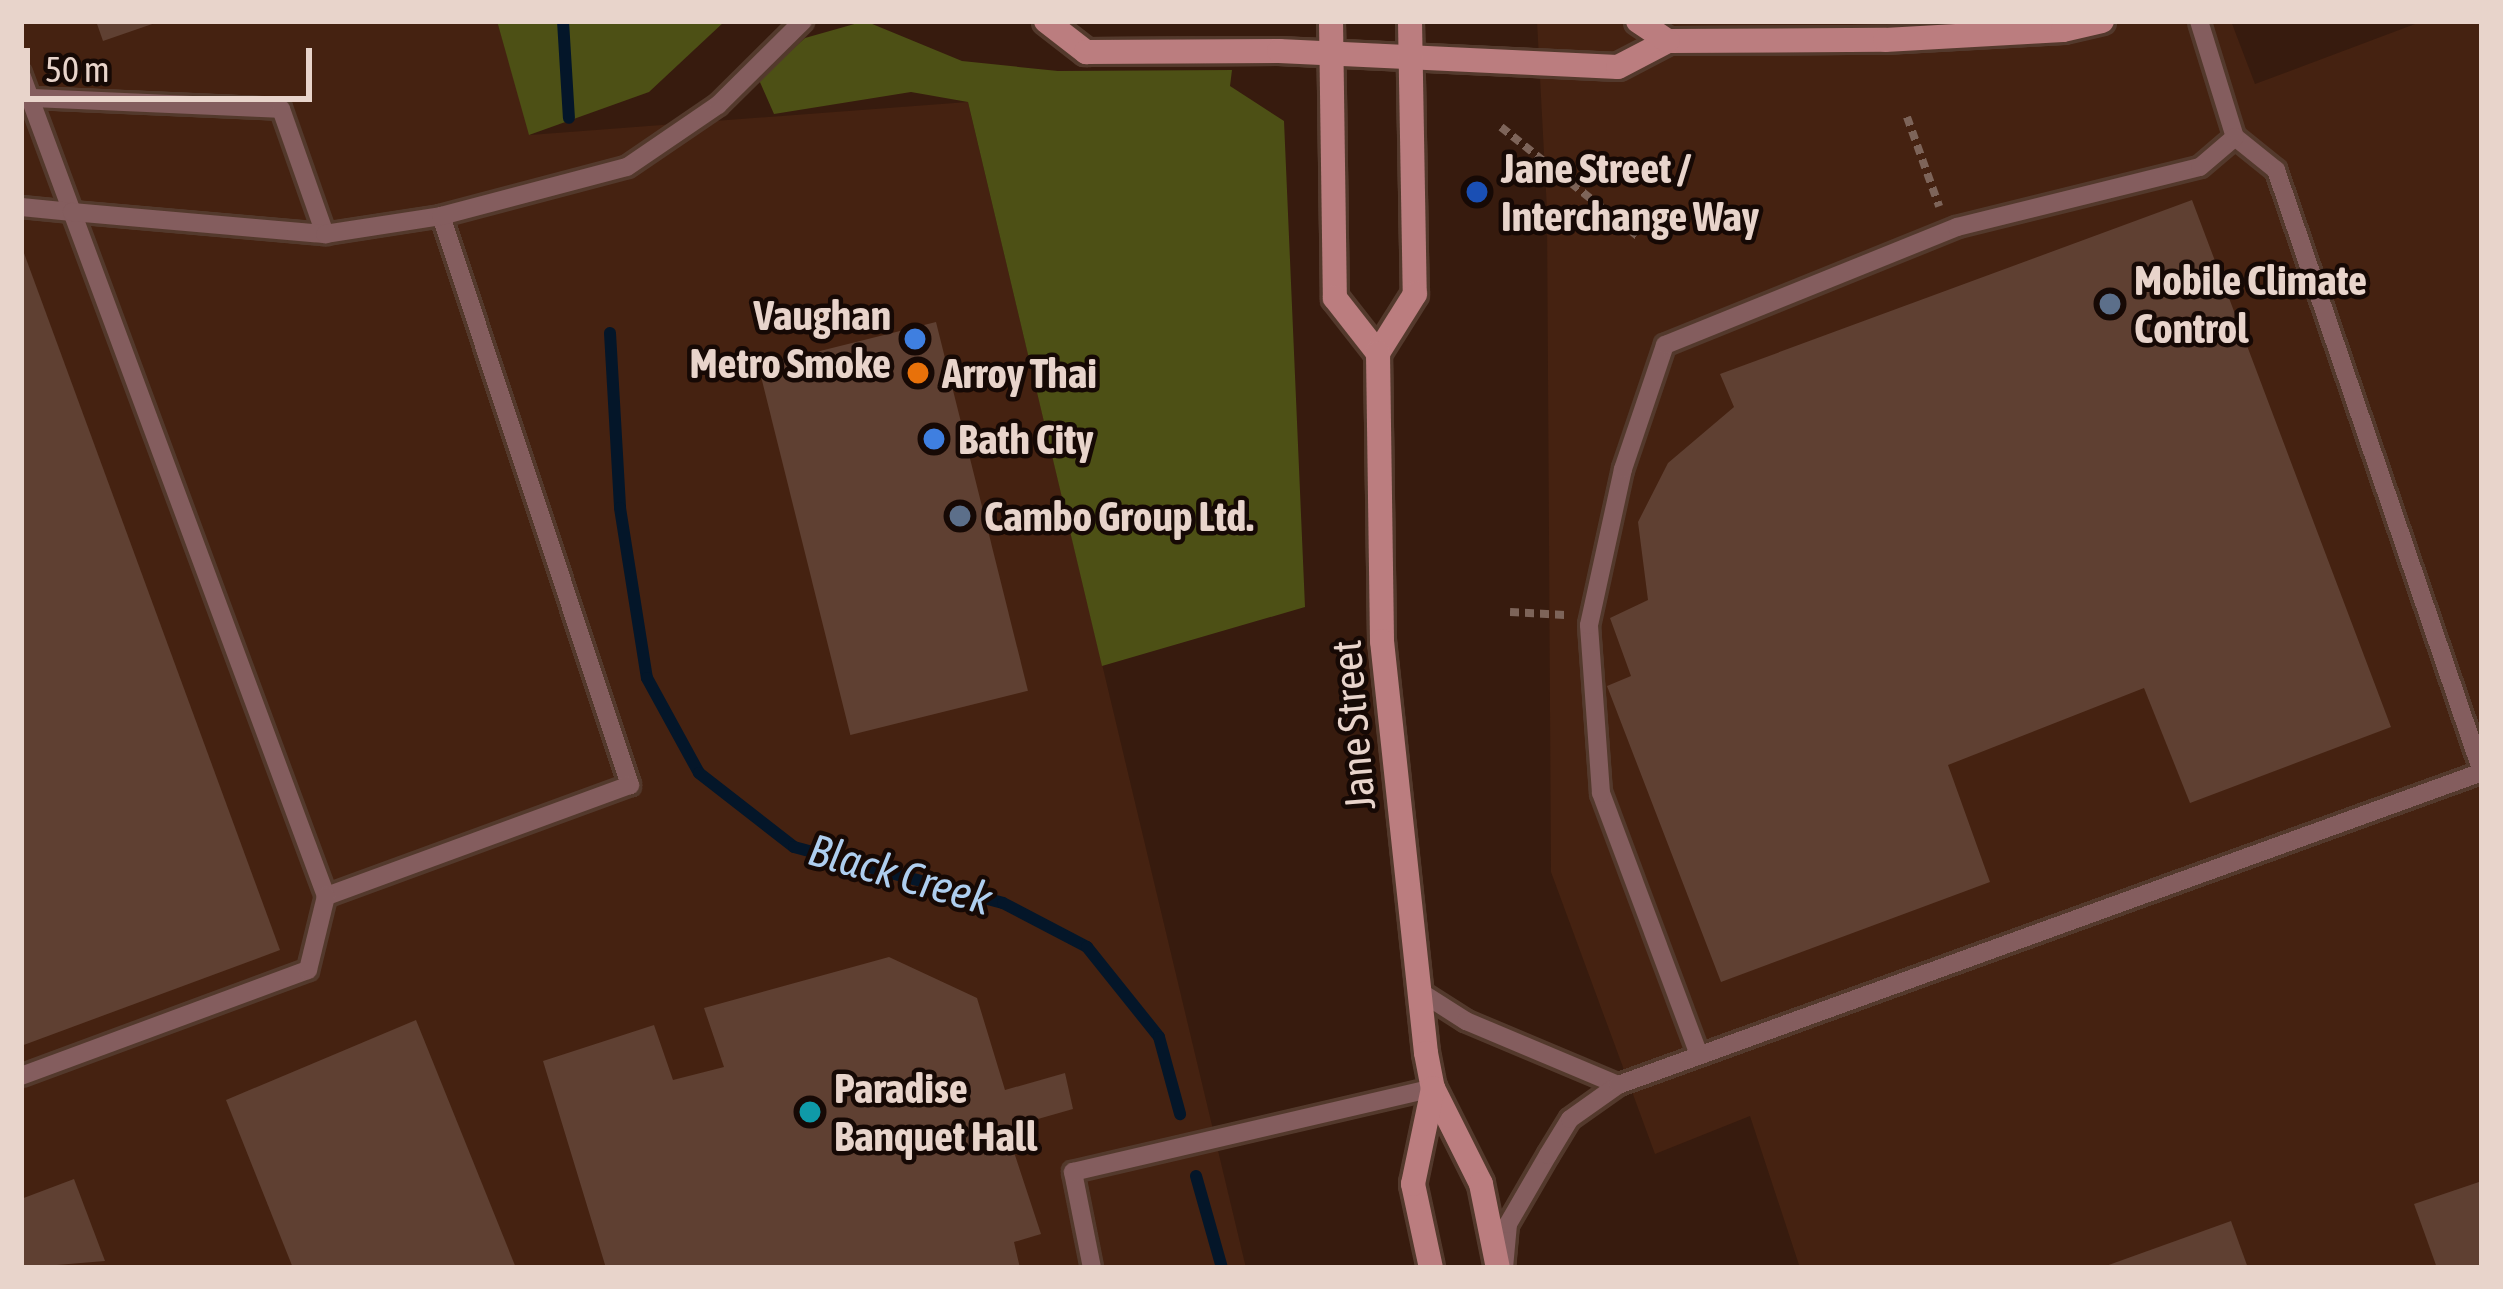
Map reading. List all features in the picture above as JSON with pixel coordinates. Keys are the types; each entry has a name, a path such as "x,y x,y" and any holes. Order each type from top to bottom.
{"main road":[{"path":"1046,21 1086,52 1618,67 1668,41 1885,40 2102,21"},
{"path":"1331,21 1335,298 1378,353 1415,294 1410,21"},
{"path":"1638,21 1668,41"},
{"name":"Jane Street","path":"1378,353 1382,641 1419,991 1433,1088 1481,1184 1501,1268"},
{"name":"Jane Street","path":"1431,1268 1413,1184 1433,1088"}],"lane":[{"path":"21,207 326,234 442,216 627,166 718,105 802,21"},
{"path":"1501,1268 1508,1224 1570,1119 1618,1085 2482,772 2276,170 2235,137 2199,21"},
{"path":"21,74 326,896 308,970 21,1076"},
{"path":"30,98 281,109 326,234"},
{"path":"1700,1055 1601,793 1591,617 1623,470 1665,345 1948,230 2200,167 2235,137"},
{"path":"326,896 630,784 442,216"},
{"path":"1419,991 1466,1021 1618,1085"},
{"path":"1092,1268 1073,1172 1433,1088"}],"path":[{"path":"1907,117 1948,230"},
{"path":"1501,127 1639,237"},
{"path":"1510,612 1591,617"}],"shaded area":[{"path":"21,21 497,21 530,135 968,102 1246,1268 21,1268"},
{"path":"497,21 725,21 649,92 529,135"},
{"path":"865,21 962,61 1058,71 1232,70 1230,86 1284,121 1305,607 1102,666 968,102 911,92 774,114 759,80 805,38"},
{"path":"1537,21 2231,21 2255,84 2423,21 2482,21 2482,1268 1800,1268 1750,1116 1655,1154 1551,872 1547,210"}],"building":[{"path":"96,21 158,21 158,22 103,41"},
{"path":"2192,200 2391,727 2190,803 2144,688 1948,765 1990,882 1721,982 1607,686 1631,676 1610,618 1648,600 1638,522 1668,463 1734,407 1720,374"},
{"path":"21,245 280,950 21,1046"},
{"path":"936,322 1028,691 850,735 758,366"},
{"name":"Paradise Banquet Hall","path":"889,957 977,998 1005,1090 1065,1073 1073,1109 1006,1128 1041,1234 1014,1242 1020,1268 606,1268 543,1061 654,1025 673,1080 724,1067 704,1008"},
{"path":"416,1020 516,1268 293,1268 226,1100"},
{"path":"74,1179 105,1261 21,1268 21,1199"},
{"path":"2482,1181 2482,1268 2437,1268 2414,1204"},
{"path":"2231,1221 2248,1268 2103,1268 2103,1267"}],"waterway":[{"name":"Black Creek","path":"563,21 569,118"},
{"name":"Black Creek","path":"610,333 620,508 647,678 699,773 794,847 1003,903 1087,947 1159,1037 1180,1114"},
{"name":"Black Creek","path":"1196,1176 1222,1268"}],"place":[{"name":"Jane Street / Interchange Way","path":"1477,192"},
{"name":"Mobile Climate Control","path":"2110,304"},
{"name":"Vaughan Metro Smoke","path":"915,339"},
{"name":"Arroy Thai","path":"918,373"},
{"name":"Bath City","path":"934,439"},
{"name":"Cambo Group Ltd.","path":"960,516"},
{"name":"Paradise Banquet Hall","path":"810,1112"}]}
